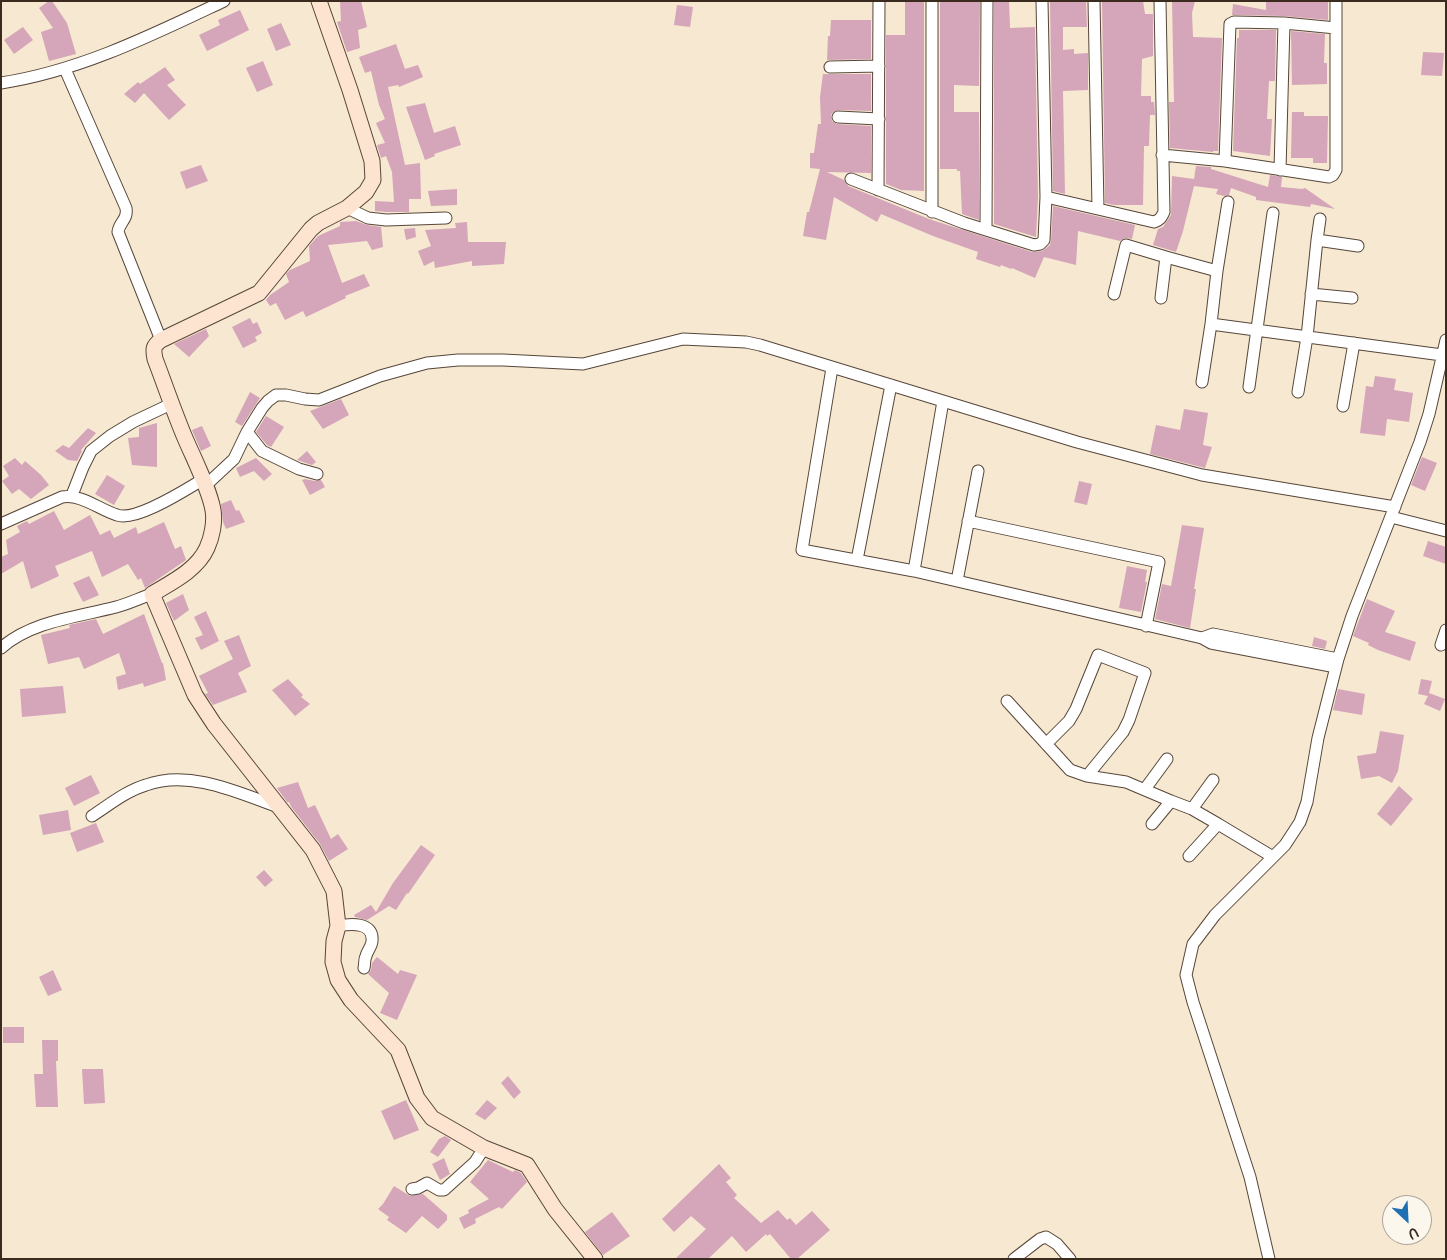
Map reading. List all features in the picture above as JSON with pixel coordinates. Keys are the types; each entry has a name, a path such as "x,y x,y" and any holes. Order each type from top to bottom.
{"street":[{"path":"1,83 64,69 148,37 224,1"},
{"path":"1,648 25,632 68,617 118,606 152,594 184,575 198,561 207,548 214,522 213,508 171,404 153,351 155,344 161,340 259,293 311,228 347,208 366,192 370,186 372,180 372,161 319,1"},
{"path":"878,190 879,1"},
{"path":"932,1 932,212"},
{"path":"986,230 987,1"},
{"path":"851,179 932,212 1034,245 1040,244 1044,240 1046,197 1042,1"},
{"path":"1094,1 1098,208"},
{"path":"1046,197 1154,222 1160,220 1164,212 1160,1"},
{"path":"1162,155 1225,160 1328,177 1333,175 1336,170 1336,1"},
{"path":"1225,160 1230,24 1234,22 1284,23 1336,28"},
{"path":"1280,170 1284,23"},
{"path":"830,67 879,66"},
{"path":"64,69 126,208 126,218 118,228 119,236 161,340"},
{"path":"838,117 879,119"},
{"path":"1202,382 1228,202"},
{"path":"347,208 368,218 386,220 446,218"},
{"path":"1249,387 1273,213"},
{"path":"1298,392 1307,337 1320,219"},
{"path":"1317,240 1358,246"},
{"path":"1114,294 1126,245 1217,271"},
{"path":"1161,298 1166,257"},
{"path":"1312,294 1352,298"},
{"path":"1211,324 1442,355"},
{"path":"1,524 62,497 72,495 117,516 127,517 163,502 203,483 234,459 247,432 262,408 268,400 276,395 319,400 380,376 427,363 458,360 503,360 583,364 683,339 746,342 1077,442 1202,475 1393,512 1446,531"},
{"path":"1269,1259 1250,1177 1186,975 1192,944 1215,915 1294,834 1300,822 1307,802 1318,738 1337,663 1352,616 1426,423 1446,340"},
{"path":"1343,406 1354,343"},
{"path":"832,368 802,550 957,580 1202,638 1213,634 1337,663"},
{"path":"857,560 891,385"},
{"path":"914,571 943,401"},
{"path":"72,495 91,452 110,436 133,422 171,404"},
{"path":"247,432 262,451 299,469 317,474"},
{"path":"957,580 978,472"},
{"path":"968,521 1159,562 1146,626"},
{"path":"152,594 195,695 214,724 313,850 334,891 338,926 332,962 338,980 351,1000 398,1050 417,1098 426,1112 436,1120 484,1148 527,1165 555,1209 595,1259"},
{"path":"1441,645 1446,630"},
{"path":"1046,744 1069,721 1084,694 1098,655 1145,673 1126,726 1087,776"},
{"path":"1007,701 1070,770 1087,776 1126,782 1192,809 1273,857"},
{"path":"1145,789 1167,760"},
{"path":"92,816 123,795 146,784 170,779 221,787 281,808"},
{"path":"1192,809 1213,780"},
{"path":"1152,824 1171,801"},
{"path":"1189,856 1218,824"},
{"path":"338,926 356,923 370,933 372,941 365,957 364,968"},
{"path":"412,1189 427,1183 439,1190 444,1190 475,1162 484,1148"},
{"path":"1014,1259 1040,1238 1046,1237 1057,1244 1070,1259"}],"building":[{"path":"52,1 67,23 76,54 49,61 41,32 53,28 39,8"},
{"path":"340,1 361,1 367,27 358,30 360,48 347,52 337,22 341,21"},
{"path":"905,1 924,1 924,191 901,190 886,184 886,35 905,35"},
{"path":"940,1 980,1 979,86 954,85 954,112 979,112 979,220 962,214 960,171 957,171 957,169 940,169"},
{"path":"994,1 1009,1 1010,28 1035,27 1038,197 1036,237 994,224"},
{"path":"1050,1 1086,1 1087,27 1063,27 1063,50 1074,49 1074,54 1088,53 1088,90 1063,91 1065,194 1053,191"},
{"path":"1102,1 1143,1 1145,14 1153,14 1153,56 1142,59 1141,96 1151,96 1151,102 1154,102 1155,115 1150,115 1149,146 1144,146 1143,205 1114,205 1105,203"},
{"path":"1172,1 1195,1 1192,13 1193,37 1222,38 1218,151 1170,148 1169,102 1174,102"},
{"path":"1266,1 1328,1 1328,20 1284,16 1232,15 1233,4 1266,10"},
{"path":"677,5 693,7 690,27 674,25"},
{"path":"240,10 249,30 207,51 199,35 220,25 218,20"},
{"path":"831,20 871,20 871,59 827,60"},
{"path":"281,23 291,45 276,51 267,29"},
{"path":"23,27 33,40 14,54 4,40"},
{"path":"1239,30 1276,30 1275,81 1269,81 1267,119 1272,119 1270,156 1233,151 1237,38 1239,38"},
{"path":"1291,31 1325,34 1324,63 1327,63 1327,84 1292,85"},
{"path":"396,44 405,69 418,65 423,77 399,87 398,85 388,87 405,165 420,163 421,199 409,199 409,212 375,211 375,201 394,202 392,172 386,156 381,158 377,145 385,143 376,123 385,119 379,105 371,71 365,73 359,57"},
{"path":"1423,52 1444,53 1442,76 1421,75"},
{"path":"263,61 273,85 257,92 246,68"},
{"path":"165,67 175,80 167,85 186,105 169,120 144,93 135,103 124,94 138,82 140,84"},
{"path":"823,74 871,74 871,111 838,110 832,113 831,116 832,121 837,124 871,126 871,173 827,172 844,180 848,186 929,219 1032,252 1042,251 1050,245 1053,206 1135,225 1132,239 1125,238 1120,241 1078,231 1076,265 1044,257 1035,278 1012,268 1001,265 1000,267 976,259 978,252 933,236 881,214 877,222 834,197 826,240 803,236 807,212 809,212 820,169 810,168 810,153 814,153 818,124 821,124 820,97"},
{"path":"425,103 434,133 455,126 461,145 434,154 435,156 425,160 406,107"},
{"path":"1292,112 1304,112 1304,116 1328,116 1327,163 1313,163 1313,158 1291,158"},
{"path":"201,165 208,181 186,189 180,172"},
{"path":"1196,166 1211,167 1211,169 1268,187 1270,175 1282,177 1281,187 1305,188 1335,209 1311,204 1310,207 1256,200 1256,197 1231,188 1229,195 1224,196 1216,194 1218,189 1194,186 1176,252 1153,245 1158,229 1163,227 1171,215 1172,176 1194,179"},
{"path":"457,189 457,205 431,206 428,191"},
{"path":"356,221 381,227 383,247 372,250 367,241 328,245 342,283 364,274 370,286 345,296 346,298 306,317 303,311 285,320 276,303 270,306 266,300 289,282 286,274 290,270 310,261 309,246 318,236 340,226 340,222"},
{"path":"467,222 468,242 506,242 504,264 472,266 472,261 435,268 434,261 424,266 418,251 431,246 425,230 456,228 455,223"},
{"path":"415,228 416,237 406,240 404,229"},
{"path":"250,318 253,324 257,322 262,333 255,337 257,341 243,348 232,327"},
{"path":"206,329 209,336 189,357 174,344"},
{"path":"1375,376 1396,379 1394,390 1413,393 1409,422 1387,419 1385,436 1360,433 1366,386 1373,387"},
{"path":"250,392 260,398 242,426 235,422"},
{"path":"341,399 349,415 323,429 310,411"},
{"path":"1184,409 1208,413 1203,445 1212,447 1205,468 1150,454 1156,425 1180,430"},
{"path":"266,416 284,427 271,447 256,432"},
{"path":"157,423 157,467 132,465 128,438 139,437 139,428"},
{"path":"202,426 211,446 201,451 192,430"},
{"path":"88,428 96,433 81,450 77,461 68,460 55,451 63,445 69,448"},
{"path":"307,451 316,462 312,465 297,460"},
{"path":"1422,457 1437,463 1425,491 1411,485"},
{"path":"15,458 22,465 25,461 49,485 31,499 19,489 12,494 2,481 9,476 3,466"},
{"path":"256,458 272,474 264,481 254,471 240,477 236,468"},
{"path":"107,475 125,486 114,505 95,494"},
{"path":"302,480 321,480 325,487 310,495"},
{"path":"1079,481 1092,484 1087,505 1074,502"},
{"path":"231,500 236,511 239,510 245,522 226,529 223,522 221,504"},
{"path":"54,511 64,530 90,515 100,535 110,530 114,538 136,527 138,534 164,522 175,549 181,546 186,560 145,588 141,578 138,580 128,564 102,577 92,551 55,566 59,576 31,589 23,561 1,574 1,557 8,554 6,540 20,532 17,526 27,521 29,524"},
{"path":"1182,525 1204,528 1190,628 1155,619 1162,584 1171,586"},
{"path":"1428,541 1446,547 1446,564 1423,556"},
{"path":"1127,566 1147,570 1145,582 1147,582 1141,612 1119,608"},
{"path":"89,576 99,595 83,602 73,583"},
{"path":"183,594 189,610 174,621 166,603"},
{"path":"1367,599 1395,611 1385,632 1416,642 1410,661 1378,650 1368,645 1369,643 1353,636"},
{"path":"206,611 219,641 201,650 195,638 203,635 194,617"},
{"path":"144,614 163,663 166,680 144,687 143,683 118,690 116,677 126,674 119,653 84,669 79,657 48,664 41,635 70,628 69,625 96,619 103,634"},
{"path":"239,635 251,666 238,673 247,692 213,705 205,694 208,693 199,676 233,659 224,641"},
{"path":"1314,637 1327,641 1325,649 1312,646"},
{"path":"288,679 303,695 301,697 310,704 295,716 272,690"},
{"path":"1421,679 1432,681 1429,693 1445,699 1440,711 1424,704 1428,696 1418,694"},
{"path":"63,686 66,713 22,717 20,689"},
{"path":"1338,689 1365,694 1362,715 1333,710"},
{"path":"1380,731 1404,735 1398,771 1392,783 1379,776 1361,779 1357,756 1376,753"},
{"path":"91,775 100,793 74,806 65,788"},
{"path":"298,782 308,808 315,805 331,839 338,834 348,849 329,861 320,844 277,788"},
{"path":"1399,786 1413,799 1391,826 1377,814"},
{"path":"68,810 71,830 43,835 39,815"},
{"path":"96,823 104,842 77,852 70,833"},
{"path":"421,845 435,855 396,910 389,906 367,920 355,917 354,915 371,905 376,912 393,883"},
{"path":"264,870 273,880 265,887 256,877"},
{"path":"377,957 398,974 400,970 417,975 397,1020 380,1013 389,993 368,974 372,963"},
{"path":"53,970 62,990 48,996 39,977"},
{"path":"3,1027 24,1027 24,1043 3,1043"},
{"path":"42,1040 58,1040 58,1061 56,1061 58,1107 36,1107 34,1074 43,1074"},
{"path":"82,1069 103,1069 105,1103 84,1104"},
{"path":"508,1076 521,1092 514,1099 501,1083"},
{"path":"406,1100 419,1130 394,1140 381,1111"},
{"path":"487,1100 497,1108 485,1120 475,1114"},
{"path":"445,1136 451,1140 438,1157 430,1152 439,1139"},
{"path":"444,1158 450,1174 440,1180 432,1164"},
{"path":"488,1160 513,1172 515,1170 521,1173 527,1182 502,1209 499,1207 475,1219 476,1223 464,1229 459,1218 469,1213 468,1210 489,1199 470,1182"},
{"path":"719,1164 731,1178 726,1182 737,1195 734,1198 761,1223 778,1210 787,1220 790,1218 796,1225 812,1211 830,1230 797,1259 791,1259 770,1234 767,1236 766,1234 746,1252 732,1236 708,1259 675,1259 706,1229 691,1216 674,1232 662,1219"},
{"path":"394,1186 410,1196 423,1194 447,1215 447,1220 438,1229 422,1216 406,1233 387,1220 389,1217 378,1209"},
{"path":"612,1212 630,1236 603,1255 585,1232"}]}
